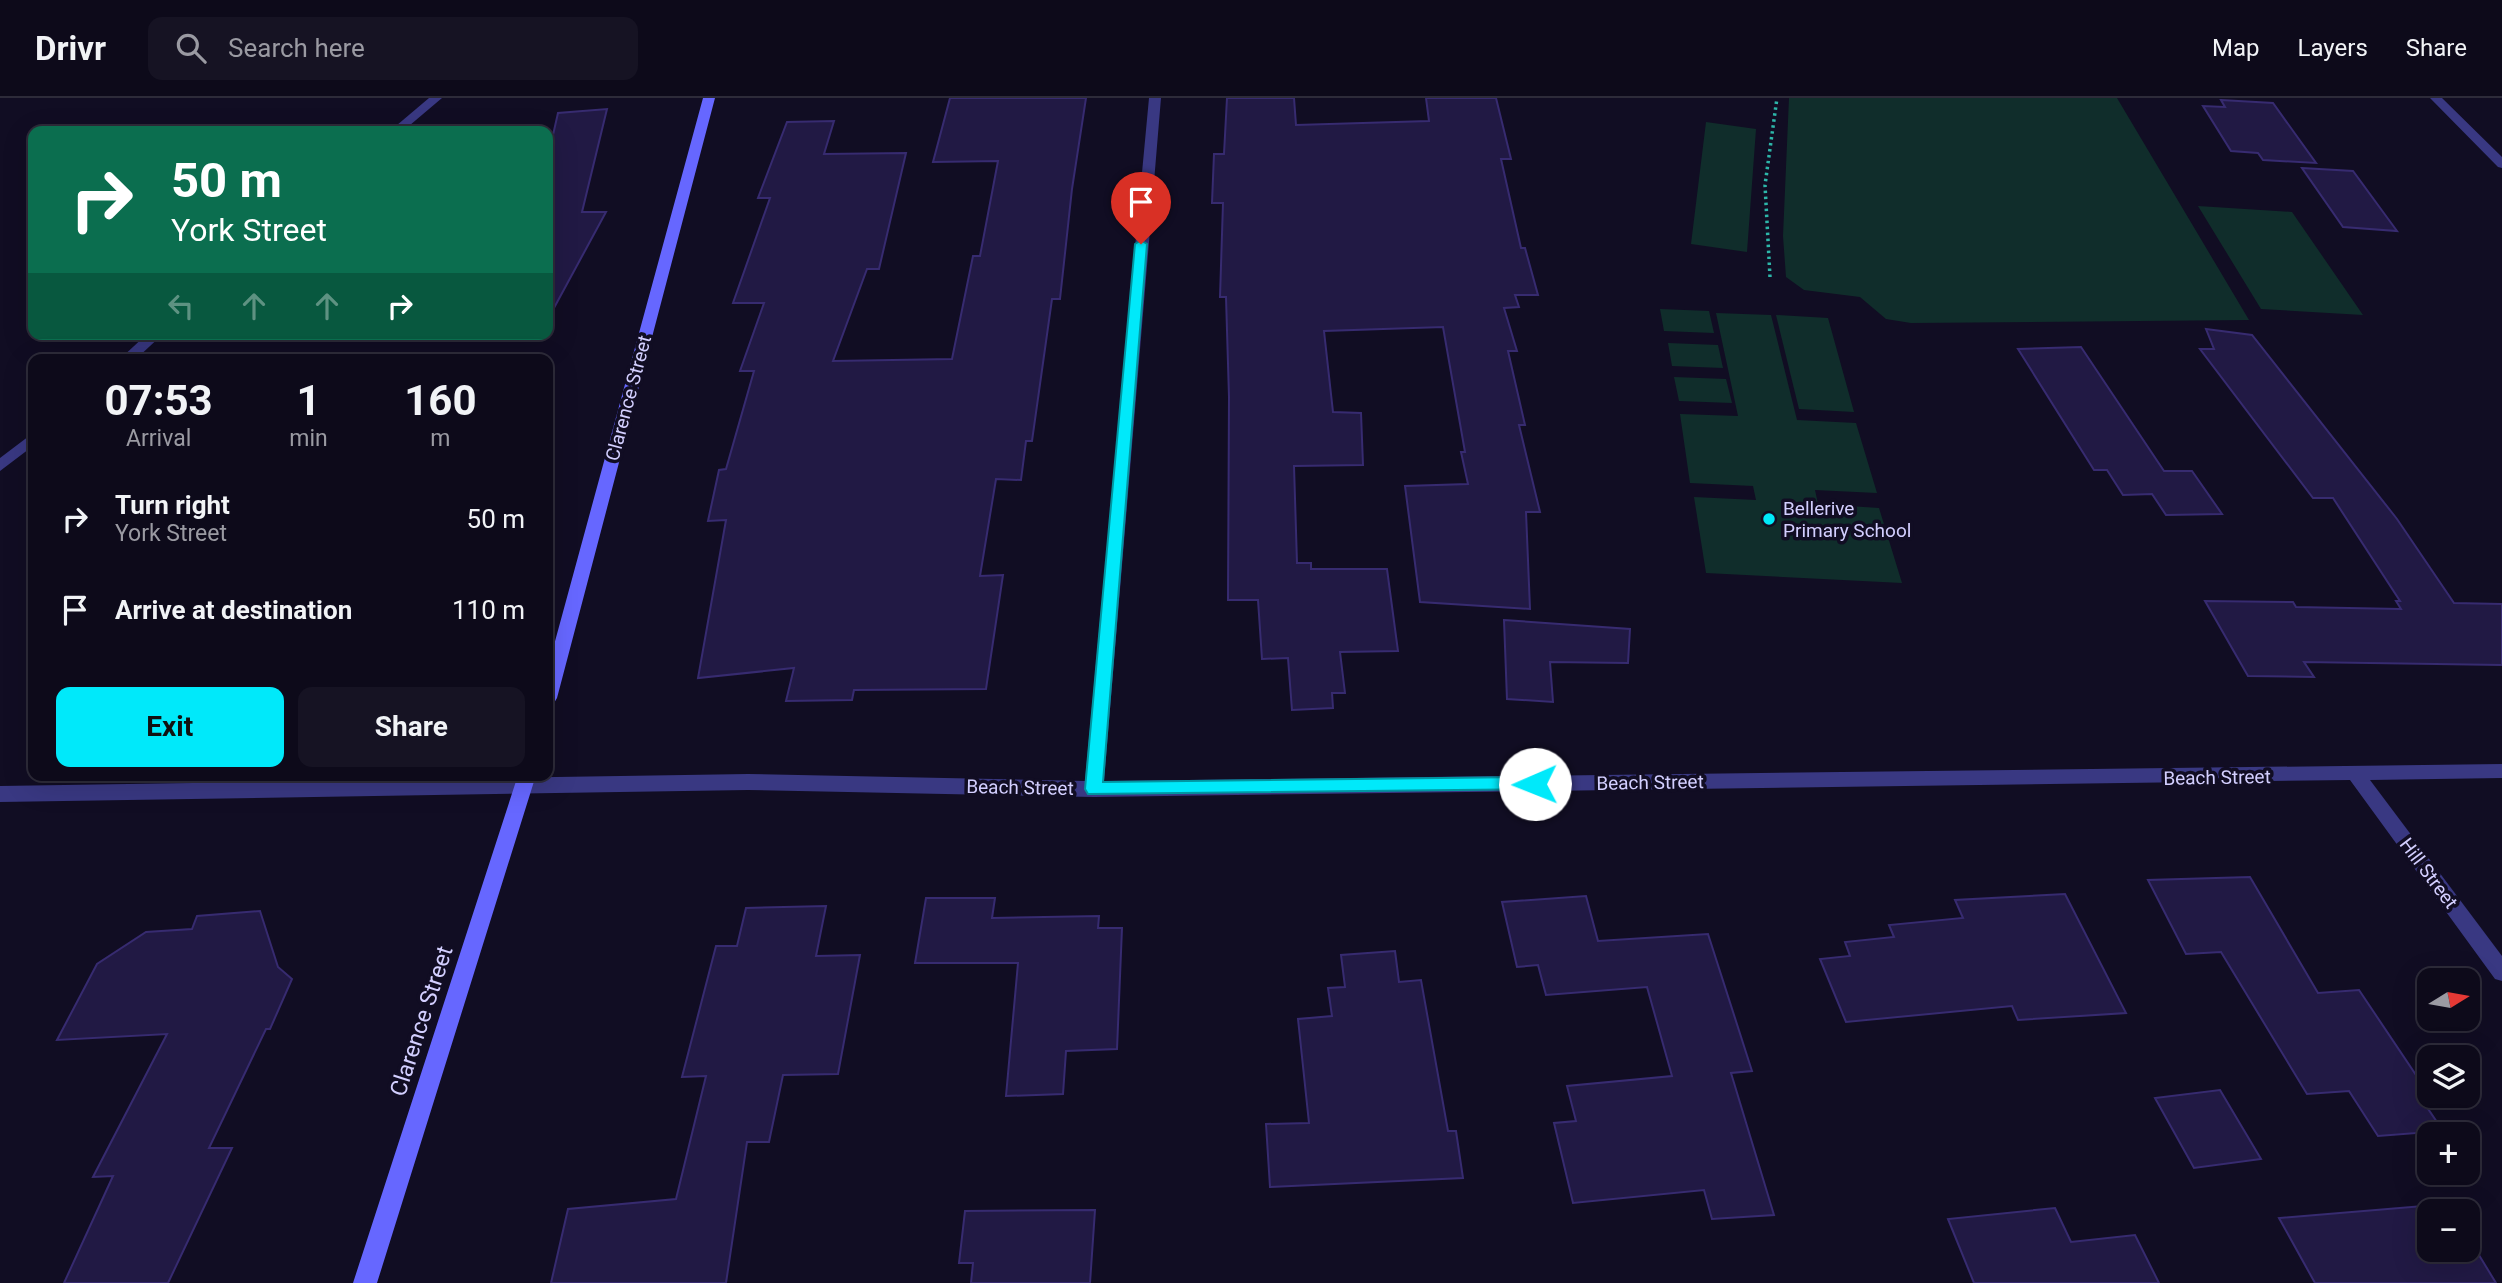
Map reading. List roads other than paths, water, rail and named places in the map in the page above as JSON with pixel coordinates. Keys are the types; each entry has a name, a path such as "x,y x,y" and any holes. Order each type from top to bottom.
{"main road":[{"name":"Clarence Street","path":"553,679 709,98"},
{"name":"Clarence Street","path":"365,1283 526,781"}],"street":[{"path":"402,126 436,98"},
{"path":"1094,789 1155,98"},
{"path":"2436,98 2502,164"},
{"path":"133,354 149,340"},
{"path":"0,466 28,442"},
{"name":"Beach Street","path":"553,780 1094,789 2356,775 2502,771"},
{"name":"Hill Street","path":"2356,775 2502,972"},
{"name":"Beach Street","path":"0,794 488,781"}],"place":[{"name":"Bellerive Primary School","path":"1769,519"}]}
